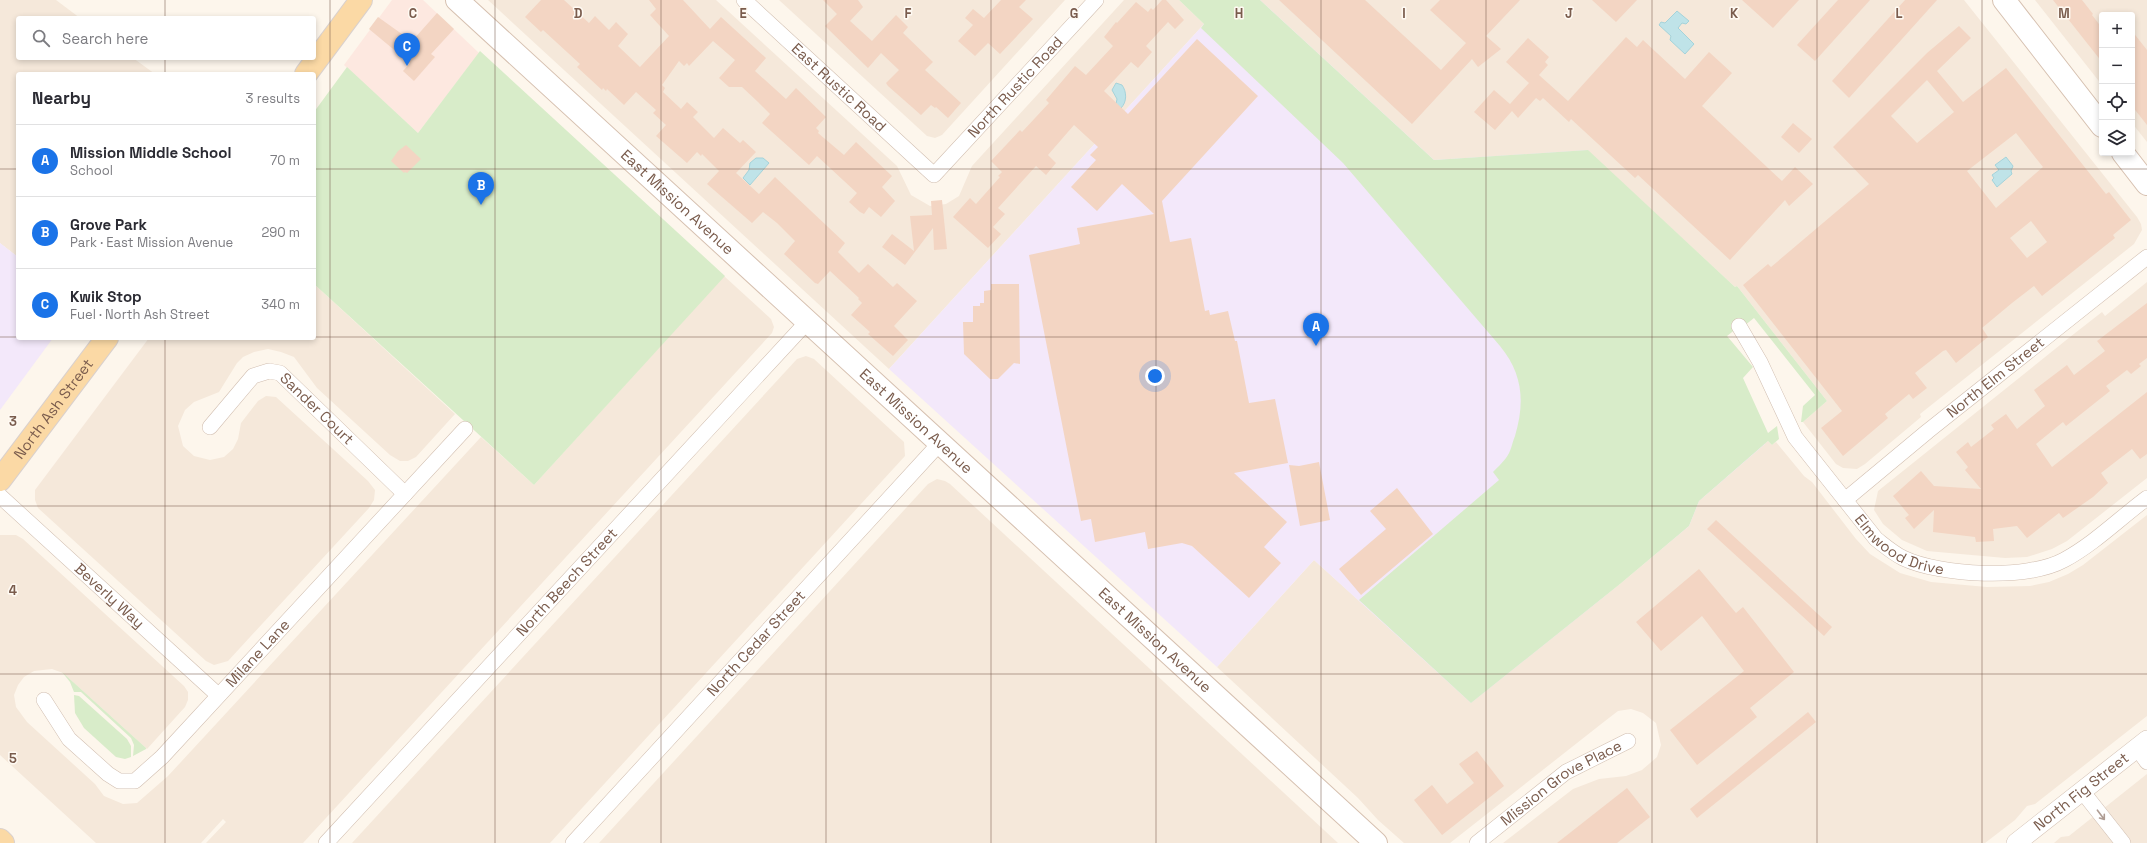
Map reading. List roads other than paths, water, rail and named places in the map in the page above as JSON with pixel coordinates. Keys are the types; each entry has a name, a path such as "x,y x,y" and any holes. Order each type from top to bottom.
{"main road":[{"path":"307,72 361,0"},
{"name":"East Mission Avenue","path":"457,0 939,444 1376,843"},
{"path":"2004,0 2099,122"},
{"path":"2125,156 2147,184"},
{"name":"North Ash Street","path":"0,480 105,340"},
{"path":"0,840 3,843"}],"street":[{"name":"East Rustic Road","path":"744,0 934,175"},
{"name":"North Rustic Road","path":"934,175 1096,0"},
{"name":"North Elm Street","path":"1844,500 2147,257"},
{"name":"North Beech Street","path":"326,843 807,322"},
{"name":"Elmwood Drive","path":"1740,326 1760,362 1795,437 1876,539 1891,551 1904,558 1937,568 2002,574 2027,572 2064,560 2080,550 2147,498"},
{"name":"Sander Court","path":"210,428 253,376 269,371 280,373 405,494"},
{"name":"Milane Lane","path":"44,700 69,739 108,774 119,781 135,781 162,757 465,429"},
{"name":"North Cedar Street","path":"573,843 939,444"},
{"name":"Beverly Way","path":"0,496 218,696"},
{"name":"Mission Grove Place","path":"1477,843 1566,772 1628,741"},
{"name":"North Fig Street","path":"2016,843 2082,791 2144,750"},
{"path":"2082,791 2123,843"}],"water":[{"path":"1677,11 1689,21 1686,24 1682,23 1678,28 1694,44 1685,54 1670,40 1671,36 1659,25 1661,22 1665,23"},
{"path":"1116,83 1122,85 1124,88 1125,100 1121,108 1116,104 1117,99 1112,90"},
{"path":"2006,157 2013,166 2011,171 2012,174 1997,187 1992,180 1994,178 1992,175 1999,170 1995,165"},
{"path":"756,158 763,158 769,163 750,185 743,178 749,170 750,163"}],"place":[{"name":"Kwik Stop","path":"407,66"},
{"name":"Grove Park","path":"481,205"},
{"name":"Mission Middle School","path":"1316,346"}]}
